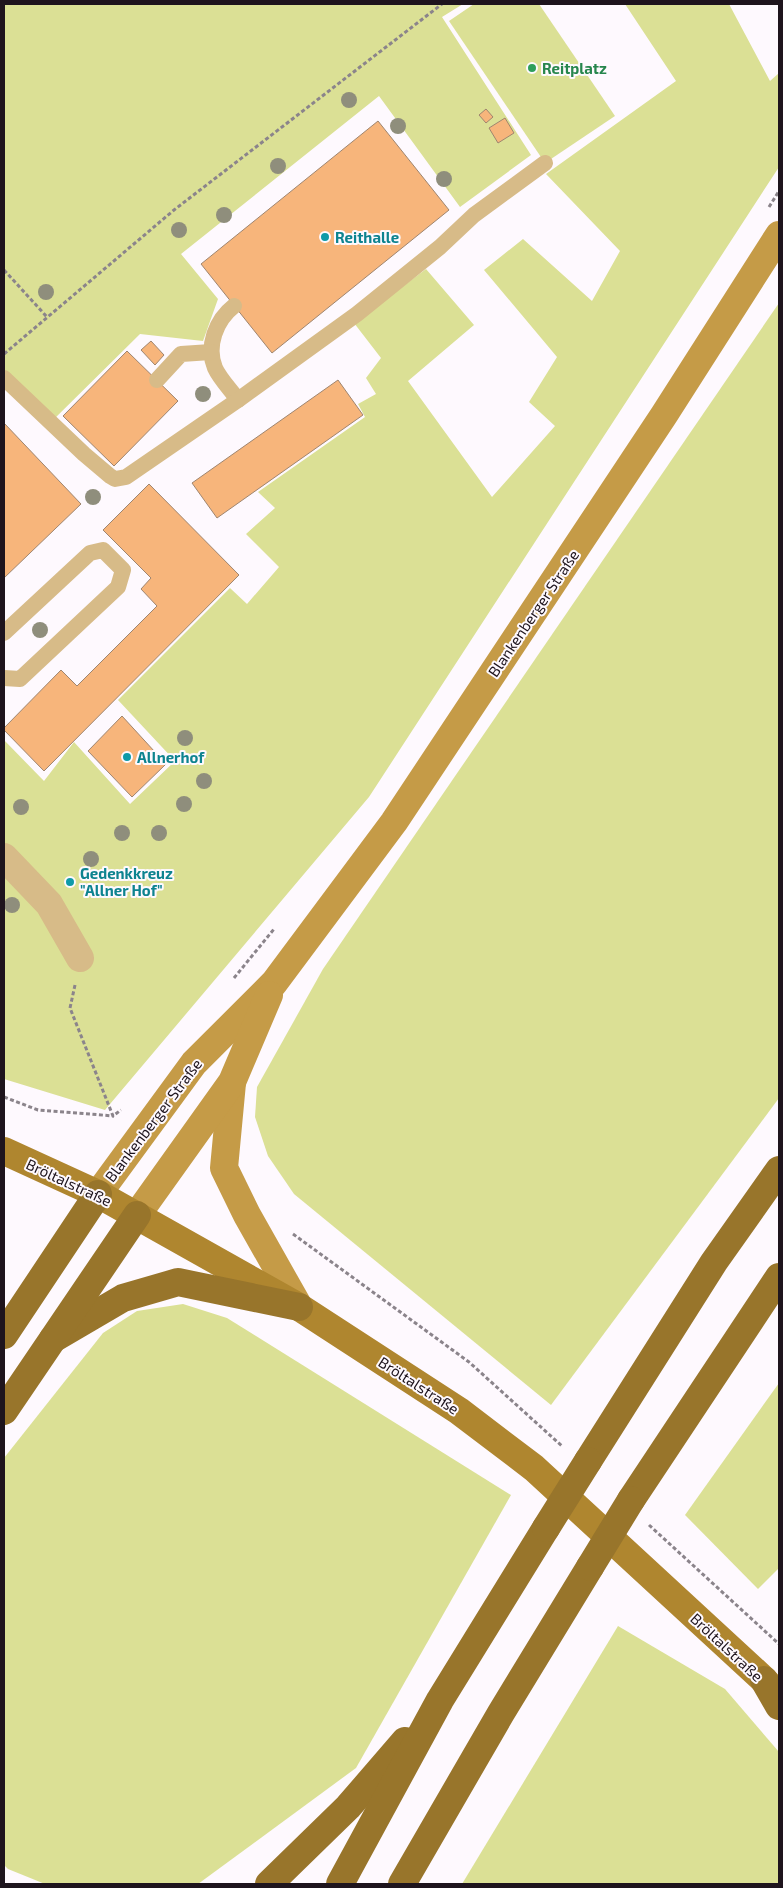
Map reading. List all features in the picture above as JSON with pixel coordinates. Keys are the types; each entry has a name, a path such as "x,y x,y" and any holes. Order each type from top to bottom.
{"highway":[{"path":"340,1884 440,1700 546,1528 576,1455 779,1170"},
{"path":"4,1335 98,1194"},
{"path":"4,1411 137,1215"},
{"path":"402,1884 501,1713 590,1566 631,1500 779,1277"},
{"path":"53,1339 123,1298 178,1282 299,1307"},
{"path":"771,1688 779,1706"},
{"path":"269,1884 348,1807 440,1700"}],"main road":[{"name":"Bröltalstraße","path":"4,1152 98,1194 299,1307 459,1411 534,1468 771,1688"}],"street":[{"name":"Blankenberger Straße","path":"98,1194 194,1063 274,983 394,822 664,415 771,225"},
{"path":"4,857 50,904 80,958"},
{"name":"Blankenberger Straße","path":"137,1215 232,1082 274,983"},
{"path":"232,1082 224,1168 247,1215 299,1307"}],"lane":[{"path":"4,378 84,454 110,476 121,479 238,400 357,314 440,247 474,215 545,163"},
{"path":"234,306 223,314 211,352 216,370 238,400"},
{"path":"157,380 181,354 211,352"},
{"path":"4,634 90,553 103,550 123,570 118,586 20,679 4,678"}],"path":[{"path":"4,354 174,210 442,4"},
{"path":"771,225 779,191"},
{"path":"4,270 48,317"},
{"path":"230,982 275,928"},
{"path":"80,958 70,1008 113,1116 140,1136"},
{"path":"4,1096 38,1110 113,1116 128,1103"},
{"path":"285,1228 469,1362 576,1455"},
{"path":"647,1523 779,1644"}],"green space":[{"path":"4,4 463,4 442,17 531,155 460,207 379,96 181,254 218,299 203,341 140,334 47,426 4,383"},
{"name":"Reitplatz","path":"474,4 539,4 615,116 545,163 449,21"},
{"path":"625,4 729,4 770,81 779,73 779,167 369,797 105,1110 4,1079 4,740 44,781 74,742 130,804 175,761 118,700 230,588 247,604 279,567 246,534 275,508 258,492 365,417 358,404 376,394 366,378 381,358 354,323 426,269 474,325 408,381 492,497 555,426 529,402 557,357 484,270 523,239 592,301 620,251 546,174 676,81"},
{"path":"779,303 779,1098 551,1405 294,1194 268,1156 255,1117 257,1087 323,969"},
{"path":"183,1304 227,1318 511,1495 356,1768 198,1884 45,1884 8,1869 4,1865 4,1458 103,1333 137,1311"},
{"path":"779,1383 779,1568 758,1589 685,1515"},
{"path":"618,1626 725,1689 779,1752 779,1884 462,1884"}],"building":[{"path":"486,109 493,117 486,123 479,115"},
{"path":"505,118 514,133 498,143 489,128"},
{"name":"Reithalle","path":"378,121 449,210 272,353 201,264"},
{"path":"151,341 164,355 155,365 141,350"},
{"path":"127,351 178,401 114,466 63,416"},
{"path":"338,380 363,415 217,518 192,483"},
{"path":"4,423 81,504 4,578"},
{"path":"149,484 239,575 44,771 4,728 61,670 77,686 157,606 141,589 151,578 103,530"},
{"name":"Allnerhof","path":"122,716 166,764 132,797 88,751"}],"place":[{"name":"Reitplatz","path":"532,68"},
{"name":"Reithalle","path":"325,237"},
{"name":"Allnerhof","path":"127,757"},
{"name":"Gedenkkreuz \"Allner Hof\"","path":"70,882"}]}
